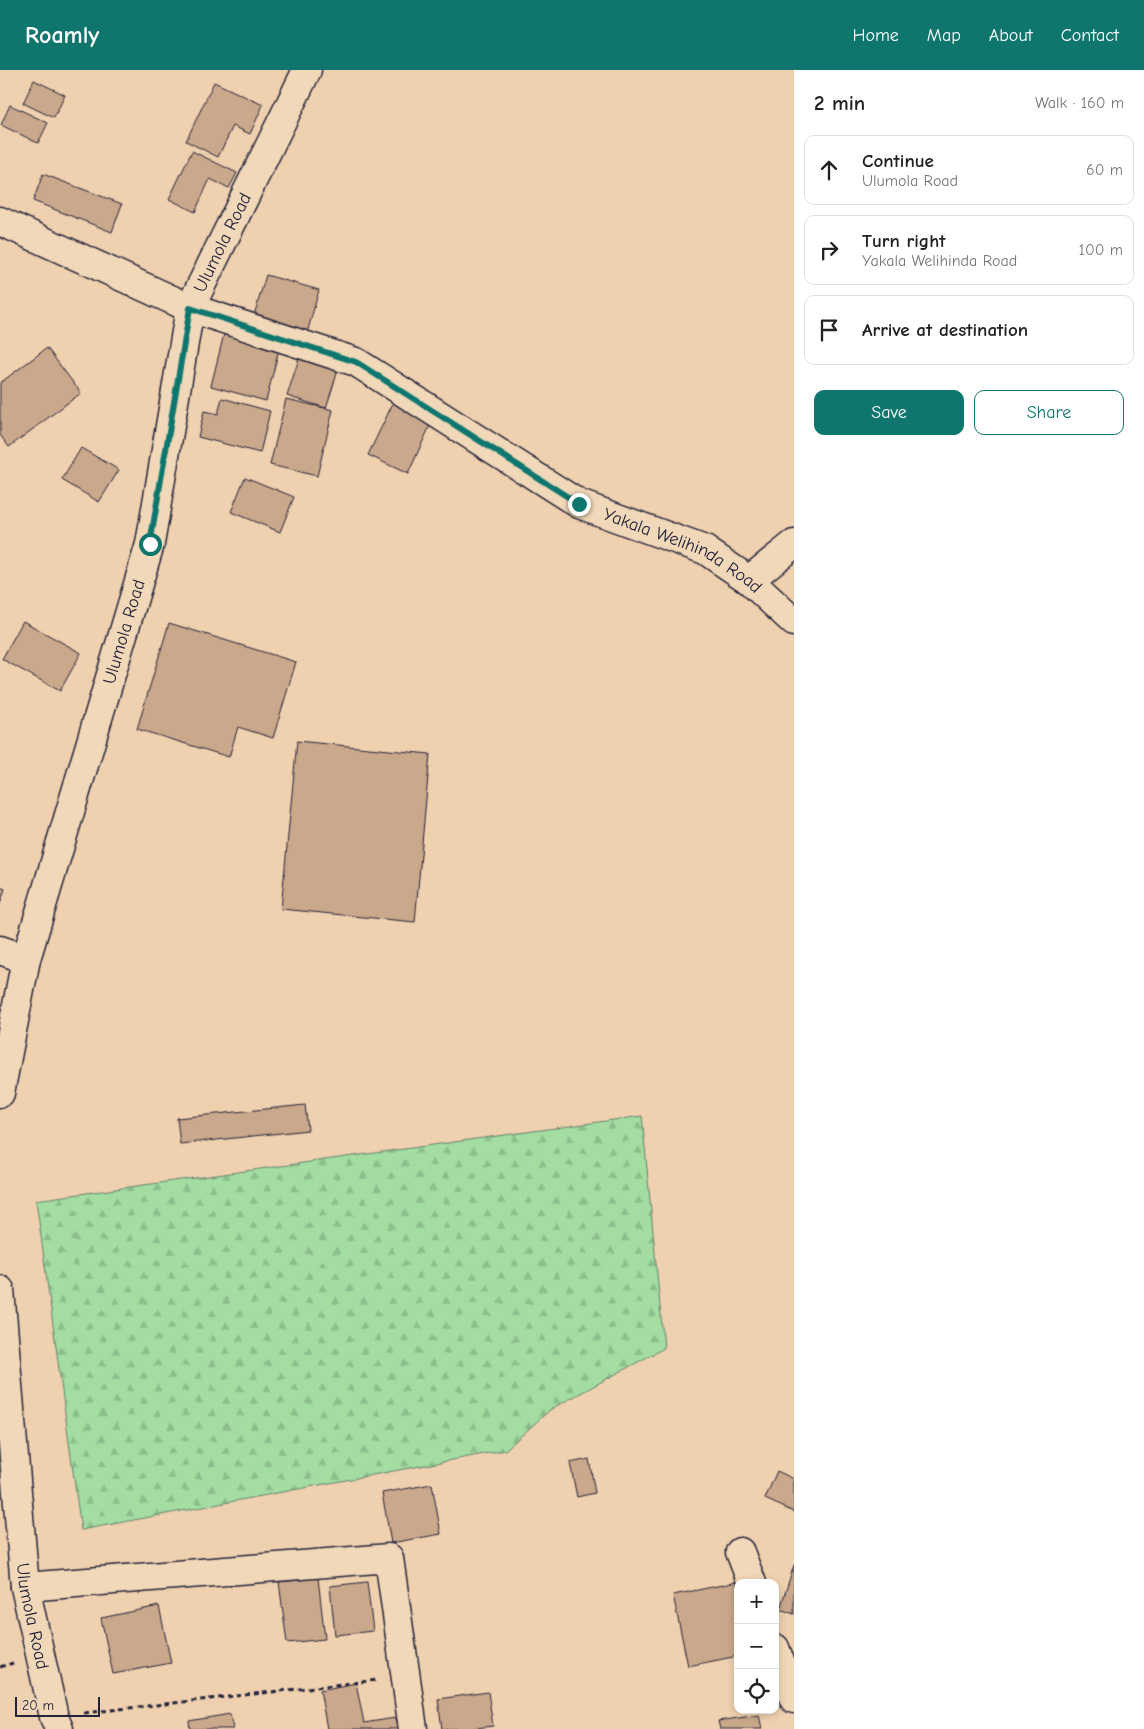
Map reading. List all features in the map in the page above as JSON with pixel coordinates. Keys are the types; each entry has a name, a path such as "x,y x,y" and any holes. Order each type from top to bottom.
{"street":[{"name":"Ulumola Road","path":"0,1093 26,959 150,544 190,308 307,70"},
{"name":"Yakala Welihinda Road","path":"0,221 190,308 356,362 579,504 705,550 749,580 794,622"},
{"path":"749,580 794,544"},
{"path":"0,950 26,959"},
{"name":"Ulumola Road","path":"0,1290 25,1587 56,1723"},
{"path":"740,1552 750,1579"},
{"path":"25,1587 389,1558 413,1729"},
{"path":"779,1659 794,1699"}],"path":[{"path":"56,1723 406,1676"}],"green space":[{"path":"642,1116 664,1348 551,1409 505,1450 81,1530 36,1200"}],"building":[{"path":"34,80 65,95 54,118 23,103"},
{"path":"214,82 263,105 250,134 233,126 218,157 186,141"},
{"path":"10,105 48,123 38,143 1,125"},
{"path":"192,151 237,173 229,188 210,179 195,212 169,199"},
{"path":"43,174 122,204 112,232 33,201"},
{"path":"266,275 319,290 306,337 252,322"},
{"path":"226,326 281,341 266,401 211,386"},
{"path":"47,348 81,393 9,447 0,435 0,383"},
{"path":"302,349 341,361 326,408 287,396"},
{"path":"222,398 270,411 260,453 198,437 204,411 218,414"},
{"path":"286,399 333,410 317,476 270,465"},
{"path":"394,401 433,419 408,474 368,455"},
{"path":"81,448 119,470 99,502 62,480"},
{"path":"245,477 294,497 280,532 231,512"},
{"path":"23,621 81,653 60,691 2,659"},
{"path":"169,623 296,662 273,738 238,727 229,757 137,729"},
{"path":"297,741 430,754 415,922 281,909"},
{"path":"0,887 5,889 0,904"},
{"path":"305,1105 308,1130 180,1144 177,1118"},
{"path":"589,1459 595,1493 577,1497 570,1463"},
{"path":"777,1471 794,1479 794,1512 765,1499"},
{"path":"432,1484 441,1534 391,1543 382,1493"},
{"path":"794,1565 794,1614 780,1609"},
{"path":"318,1578 325,1639 287,1643 279,1582"},
{"path":"367,1582 373,1631 335,1635 330,1586"},
{"path":"734,1583 734,1657 688,1666 673,1595"},
{"path":"159,1606 171,1663 113,1674 101,1618"},
{"path":"356,1683 364,1723 395,1718 397,1729 327,1729 320,1690"},
{"path":"488,1692 493,1726 442,1729 438,1699"},
{"path":"230,1714 233,1729 190,1729 189,1721"},
{"path":"759,1715 762,1729 720,1729 718,1721"}],"route":[{"path":"150,544 190,308 356,362 579,504"}]}
